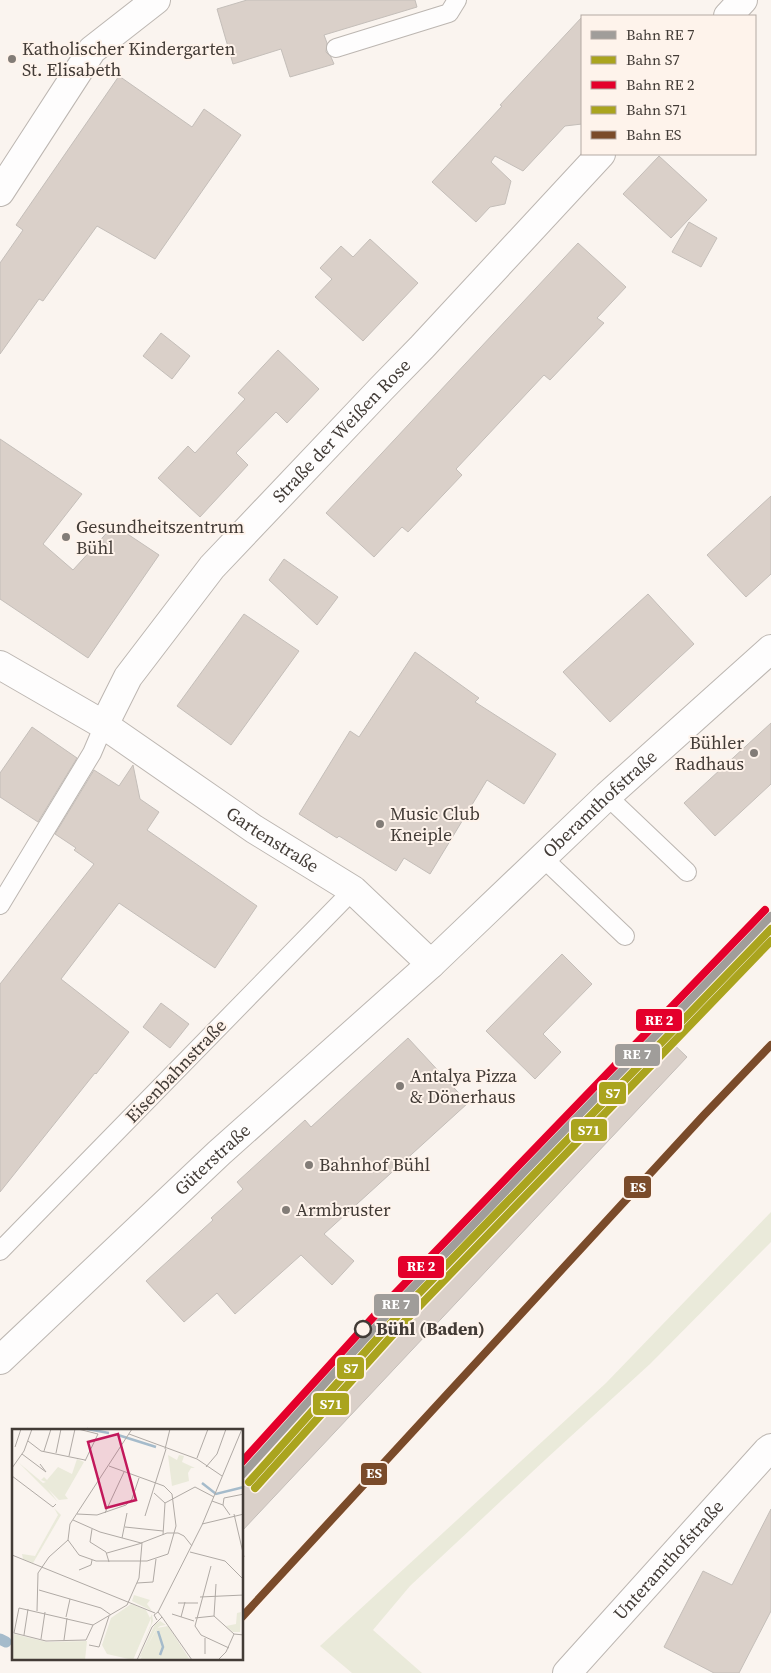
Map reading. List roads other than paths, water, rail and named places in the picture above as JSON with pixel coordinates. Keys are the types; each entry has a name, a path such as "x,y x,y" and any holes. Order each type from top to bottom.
{"street":[{"path":"0,192 92,50 156,0"},
{"path":"729,15 743,0"},
{"name":"Straße der Weißen Rose","path":"104,725 128,677 212,567 422,347 600,155"},
{"name":"Oberamthofstraße","path":"431,964 608,796 771,650"},
{"name":"Gartenstraße","path":"0,665 104,725 254,829 353,890 431,964"},
{"name":"Güterstraße","path":"0,1360 219,1153 431,964"},
{"name":"Unteramthofstraße","path":"567,1673 771,1448"}],"lane":[{"path":"336,48 449,13 457,0"},
{"path":"0,905 92,753 104,725"},
{"path":"608,796 686,872"},
{"path":"542,857 625,936"},
{"name":"Eisenbahnstraße","path":"0,1251 353,890"}],"waterway":[{"path":"0,1639 6,1642"}],"rail line":[{"name":"S7","path":"249,1482 399,1314 771,929"},
{"name":"S71","path":"255,1488 406,1320 771,941"},
{"name":"ES","path":"244,1615 704,1115 771,1045"}],"place":[{"name":"Katholischer Kindergarten St. Elisabeth","path":"12,59"},
{"name":"Gesundheitszentrum Bühl","path":"66,537"},
{"name":"Bühler Radhaus","path":"754,753"},
{"name":"Music Club Kneiple","path":"380,824"},
{"name":"Antalya Pizza & Dönerhaus","path":"400,1086"},
{"name":"Bahnhof Bühl","path":"309,1165"},
{"name":"Armbruster","path":"286,1210"},
{"name":"Bühl (Baden)","path":"363,1329"}]}
